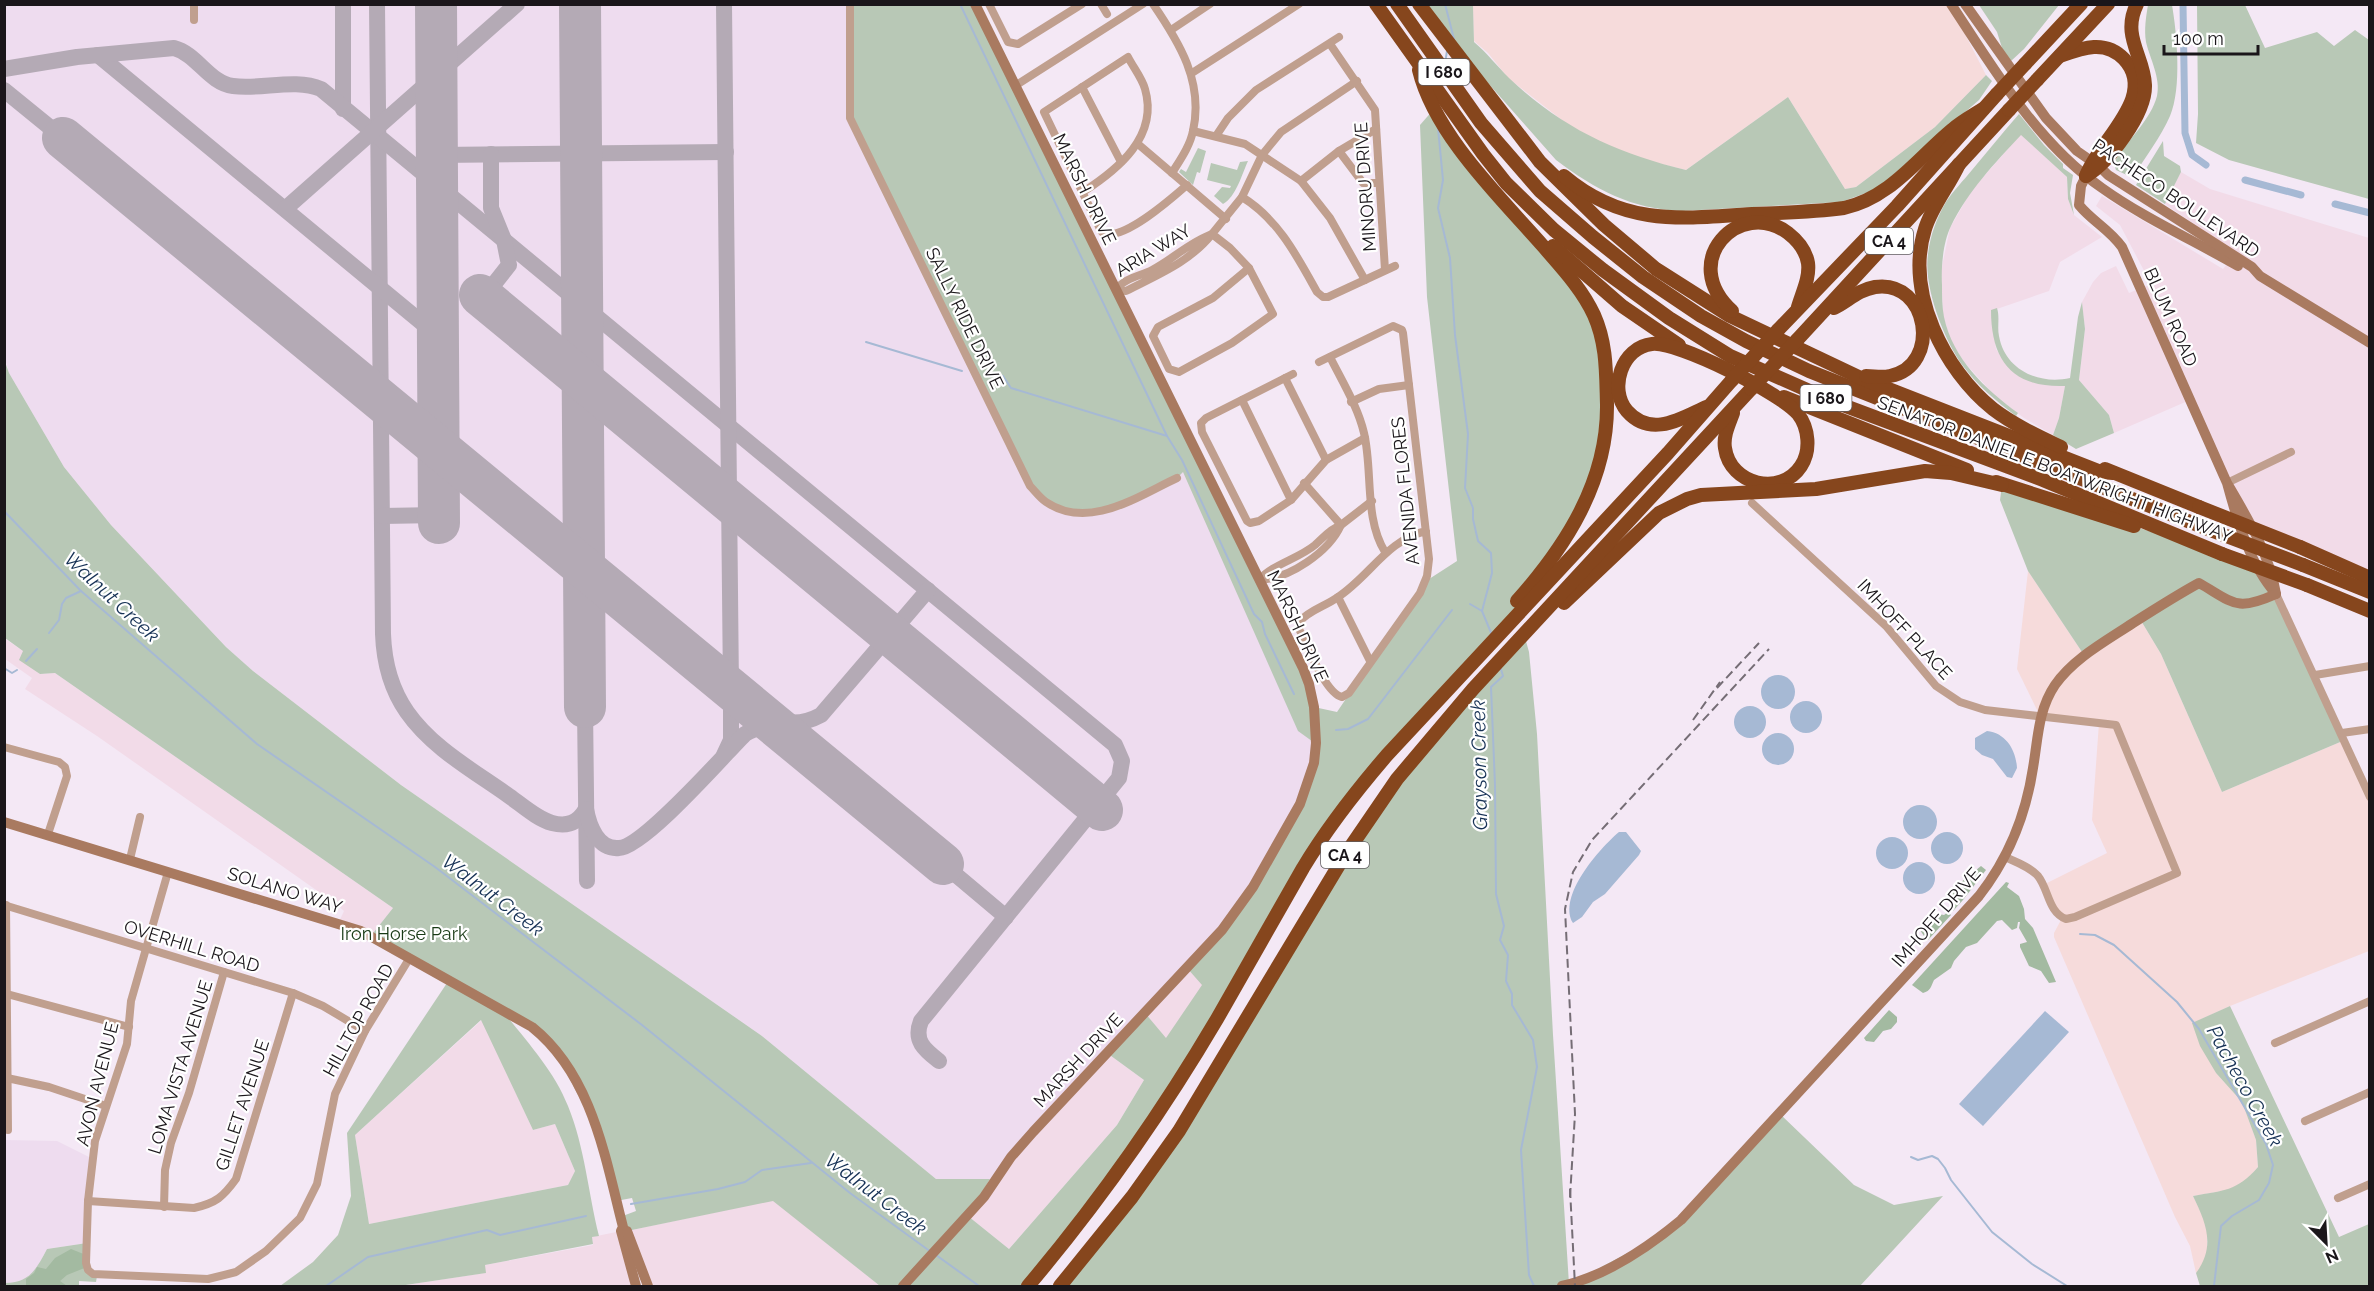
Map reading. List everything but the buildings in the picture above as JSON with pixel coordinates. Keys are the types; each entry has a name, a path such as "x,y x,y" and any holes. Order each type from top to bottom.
{"highway":[{"name":"SENATOR DANIEL E BOATWRIGHT HIGHWAY","path":"1376,4 1506,183 1546,222 1595,264 1669,318 1730,356 1832,400 2043,480 2222,554 2370,611"},
{"name":"SENATOR DANIEL E BOATWRIGHT HIGHWAY","path":"1397,4 1481,123 1540,191 1643,277 1682,303 1746,341 1809,371 2370,592"},
{"path":"1419,4 1540,162 1575,198 1656,269 1703,300 1748,324 1863,379 2101,472 2113,473"},
{"path":"2052,35 2066,4"},
{"name":"CA 4","path":"1028,1287 1096,1203 1168,1101 1303,868 1367,778 1401,740 1408,722 1711,405 2081,4"},
{"name":"CA 4","path":"1063,1282 1132,1197 1179,1131 1346,855 1391,788 1473,688 1522,638 2108,4"},
{"path":"2086,176 2137,117 2145,94 2143,74 2133,48 2131,27 2133,12 2137,4"},
{"path":"2060,56 2090,46 2102,47 2120,55 2129,65 2134,76 2135,89 2129,109 2096,164"},
{"path":"1416,62 1424,90 1449,133 1484,179 1581,292 1594,315 1606,357 1605,433 1589,494 1560,548 1522,602"},
{"path":"1517,131 1552,166 1591,195 1622,209 1638,213 1685,218 1831,210 1856,205 1887,189 1953,129 1983,109"},
{"path":"1959,164 1925,228 1920,248 1920,272 1925,301 1947,354 1970,387 2019,427 2113,473 2370,578"},
{"path":"1484,179 1560,252 1622,306 1694,354 1771,393 2002,485"},
{"path":"1748,324 1715,293 1710,280 1710,267 1714,250 1726,234 1754,222 1770,224 1795,238 1803,250 1808,262 1808,275 1796,311"},
{"path":"1818,316 1860,291 1876,287 1888,287 1898,291 1916,306 1923,320 1924,335 1913,362 1905,370 1891,376 1852,373"},
{"path":"1694,354 1667,345 1653,344 1641,347 1629,356 1622,367 1618,388 1620,400 1635,419 1649,425 1661,426 1711,405"},
{"path":"1736,406 1725,438 1728,459 1745,478 1767,485 1781,482 1794,474 1802,465 1808,439 1806,427 1798,414 1771,393"},
{"path":"1522,638 1659,513 1687,499 1713,492 1815,489 1925,471 1951,473 2002,485 2222,554"}],"street":[{"path":"194,4 194,20"},
{"name":"SALLY RIDE DRIVE","path":"850,4 850,118 1030,486 1045,502 1064,512 1084,514 1104,512 1177,478"},
{"name":"MARSH DRIVE","path":"903,1286 984,1197 1011,1157 1033,1132 1237,912 1300,804 1314,763 1316,734 1310,684 1303,668 975,4"},
{"path":"989,4 1008,42 1018,44 1082,4"},
{"path":"1101,4 1107,14"},
{"path":"1015,87 1143,4"},
{"path":"1153,4 1171,30 1192,73 1195,106 1193,131 1172,173"},
{"path":"1171,30 1210,4"},
{"path":"1192,73 1299,4"},
{"name":"PACHECO BOULEVARD","path":"1951,4 1997,74 2037,125 2068,160 2086,176 2103,189 2170,229 2250,273 2260,276 2370,343"},
{"name":"PACHECO BOULEVARD","path":"1965,4 2046,118 2076,151 2108,175 2252,267 2260,276"},
{"path":"1216,136 1228,118 1256,90 1339,37"},
{"name":"MINORU DRIVE","path":"1330,44 1375,110 1385,270"},
{"path":"1083,192 1102,180 1138,144 1147,120 1145,89 1128,57 1044,112 1101,231 1108,235 1155,213 1187,185"},
{"name":"ARIA WAY","path":"1116,290 1126,291 1180,263 1201,248 1242,196 1262,155 1281,132 1357,81"},
{"path":"1082,87 1121,162"},
{"path":"1301,181 1339,151 1376,129"},
{"path":"1193,131 1245,144 1301,181 1330,218 1365,280"},
{"path":"1138,144 1226,219"},
{"path":"1339,151 1364,183 1378,183"},
{"name":"BLUM ROAD","path":"2086,176 2081,186 2079,205 2086,214 2111,232 2122,248 2227,483 2235,513 2264,580 2276,594 2370,797"},
{"path":"1242,196 1265,215 1284,236 1320,295 1328,297 1395,266"},
{"path":"1212,234 1230,248 1249,268 1273,314 1232,343 1179,372 1169,369 1153,336 1158,327 1213,298 1249,268"},
{"name":"AVENIDA FLORES","path":"1330,357 1393,326 1400,328 1403,333 1429,568 1424,587 1349,693 1342,697 1336,695 1326,682 1298,625 1301,619 1338,597"},
{"path":"1319,362 1330,357 1365,438 1378,538 1385,552"},
{"path":"1326,460 1289,376 1202,421 1202,432 1250,522 1259,521 1291,500 1326,460 1365,438"},
{"path":"1351,402 1379,389 1409,385"},
{"path":"1242,400 1291,500"},
{"path":"2227,483 2291,452"},
{"path":"1304,483 1341,525"},
{"path":"1259,580 1270,580 1316,555 1336,535 1341,525 1372,501"},
{"name":"IMHOFF PLACE","path":"1752,503 1886,626 1926,675 1947,694 1966,704 1985,710 2116,725 2176,873 2066,919 2055,911 2038,876 2006,857"},
{"path":"1370,661 1338,597 1368,572 1385,552 1406,537 1426,531"},
{"name":"IMHOFF DRIVE","path":"1563,1286 1624,1261 1680,1220 1990,883 2006,857 2023,811 2030,787 2040,716 2055,685 2084,655 2199,583 2239,605 2249,605 2276,594"},
{"path":"2315,675 2370,666"},
{"path":"2342,733 2370,729"},
{"path":"4,747 59,762 65,767 67,776 48,834"},
{"path":"129,859 140,817"},
{"name":"SOLANO WAY","path":"4,822 361,931 523,1022 543,1036 554,1048 583,1093 593,1117 623,1227 627,1231 648,1287"},
{"name":"AVON AVENUE","path":"90,1272 86,1263 88,1201 95,1141 127,1044 130,1001 168,872"},
{"path":"5,905 8,1130"},
{"name":"OVERHILL ROAD","path":"5,905 293,993 323,1006 365,1031"},
{"name":"HILLTOP ROAD","path":"90,1272 97,1276 208,1279 236,1272 266,1251 300,1218 317,1184 335,1094 365,1031 409,959"},
{"name":"LOMA VISTA AVENUE","path":"164,1207 165,1170 171,1143 189,1093 224,972"},
{"name":"GILLET AVENUE","path":"88,1201 194,1208 209,1205 224,1195 236,1179 293,993"},
{"path":"7,994 129,1027"},
{"path":"2275,1042 2370,1001"},
{"path":"7,1078 49,1087 106,1106"},
{"path":"2305,1121 2370,1092"},
{"path":"2338,1198 2370,1184"},
{"name":"SOLANO WAY","path":"623,1227 621,1231 636,1287"}],"shaded area":[{"path":"4,5 850,5 1183,472 1314,707 1309,784 1237,912 990,1179 936,1179 762,1036 401,785 253,671 226,647 111,525 64,467 9,373 5,359"},
{"path":"1473,5 1950,5 1986,75 1935,127 1856,187 1845,189 1788,97 1686,170 1645,160 1603,144 1567,124 1508,78 1488,53 1474,41"},
{"path":"2021,134 2067,177 2068,199 2074,215 2102,237 2060,262 2049,291 1991,311 1996,349 2009,368 2017,375 2065,386 2053,435 2024,418 1996,397 1965,363 1951,342 1943,315 1941,271 1950,228 1971,191"},
{"path":"2181,172 2210,189 2369,238 2369,578 2251,528 2190,400 2114,433 2109,415 2079,380 2085,329 2082,302 2093,282 2101,273 2116,266 2129,293 2151,284 2120,225 2096,206 2102,196 2223,269 2236,253 2165,204"},
{"path":"2028,571 2084,655 2140,619 2161,654 2222,792 2345,740 2369,797 2369,951 2193,1023 2216,1073 2242,1102 2256,1140 2258,1167 2244,1183 2229,1190 2193,1196 2207,1225 2207,1259 2196,1273 2190,1246 2175,1217 2054,937 2062,918 2043,885 2107,853 2092,820 2099,723 2040,716 2017,669"},
{"path":"4,638 23,651 40,674 55,673 393,908 370,937 338,924 344,911 336,904 97,736 25,689 32,678 5,659"},
{"path":"1187,968 1203,985 1166,1039 1145,1013"},
{"path":"482,1020 533,1130 555,1124 575,1171 568,1185 369,1224 355,1135"},
{"path":"1107,1053 1144,1080 1117,1125 1009,1249 968,1216 980,1191"},
{"path":"5,1140 57,1141 93,1159 87,1243 47,1249 34,1273 26,1279 10,1283 5,1283"},
{"path":"773,1200 880,1286 648,1286 627,1231"},
{"path":"621,1231 636,1286 399,1286 485,1273 485,1265 593,1245 592,1237"}],"green space":[{"name":"Iron Horse Park","path":"850,5 974,5 1303,668 1314,707 1337,712 1426,581 1457,561 1427,297 1420,125 1434,109 1567,274 1600,333 1600,458 1541,587 1325,835 1147,1133 1028,1286 880,1286 773,1201 627,1231 620,1217 636,1211 632,1198 616,1201 601,1140 554,1048 503,1011 547,1068 568,1106 582,1154 599,1236 592,1237 593,1244 485,1265 486,1273 399,1286 280,1286 313,1262 338,1235 351,1196 347,1133 449,980 370,937 393,908 55,673 40,674 19,660 23,651 5,638 4,359 9,373 64,467 111,525 226,647 253,671 401,785 762,1036 936,1179 990,1179 968,1216 1009,1249 1117,1125 1144,1080 1107,1053 1145,1013 1166,1038 1202,985 1187,968 1222,930 1300,804 1316,744 1298,731 1183,472 1177,478 1104,512 1064,512 1030,486 850,118","holes":["481,1020 533,1130 555,1124 575,1171 568,1185 369,1224 355,1135"]},
{"path":"1419,5 1473,5 1474,42 1529,96 1570,125 1613,147 1686,170 1788,97 1845,189 1856,187 1935,127 1986,75 1992,81 1979,100 1877,189 1841,202 1682,211 1664,209 1630,202 1615,196 1585,180 1556,160"},
{"path":"1979,5 2059,5 2024,49 2011,61 2003,51 1997,32"},
{"path":"2148,5 2172,5 2177,45 2176,91 2170,116 2162,132 2134,176 2129,176 2116,170 2114,164 2150,113 2158,89 2145,37"},
{"path":"2197,5 2245,5 2265,48 2317,32 2334,46 2355,30 2369,40 2369,199 2229,160 2196,143"},
{"path":"2019,114 2063,164 2063,168 2073,175 2070,193 2074,215 2068,199 2067,177 2021,135 1983,178 1958,213 1946,239 1942,278 1944,317 1955,346 1972,372 2018,413 2016,416 1981,387 1956,355 1942,328 1932,297 1927,267 1932,234 1946,202"},
{"path":"2163,141 2164,156 2180,166 2181,172 2165,204 2136,185"},
{"path":"1198,148 1206,151 1200,173 1197,172 1193,185 1179,172 1181,169 1186,172"},
{"path":"1248,161 1235,191 1223,204 1214,196 1222,187 1230,188 1231,186 1207,180 1211,163 1237,170 1240,162"},
{"path":"2082,302 2085,329 2079,380 2109,415 2114,433 2076,449 2053,435 2065,386 2032,382 2009,368 1995,344 1991,310 1997,308 1998,333 2008,358 2016,366 2035,377 2058,380 2070,378"},
{"path":"2002,485 2258,567 2276,594 2345,740 2222,792 2161,654 2140,619 2084,655 2028,571 2000,500"},
{"path":"1524,634 1529,652 1537,734 1569,1284 1662,1235 1780,1114 1854,1185 1894,1205 1943,1196 1860,1286 1060,1286 1132,1197 1397,779"},
{"path":"1981,866 1986,870 1953,911 1951,896 1960,883"},
{"path":"2006,882 2009,883 2007,887 2019,896 2025,919 2033,928 2056,982 2049,983 2041,971 2029,966 2020,947 2020,944 2027,942 2019,928 2020,922 2017,928 2012,930 2002,920 1997,921 1977,943 1966,947 1951,968 1934,980 1928,991 1923,993 1912,985"},
{"path":"1948,912 1951,915 1928,940 1926,939 1920,930 1934,913 1944,915"},
{"path":"2230,1006 2339,1237 2369,1224 2369,1286 2200,1286 2196,1273 2206,1253 2207,1234 2193,1196 2236,1186 2258,1167 2256,1140 2242,1102 2216,1073 2200,1046 2192,1023"},
{"path":"1889,1010 1897,1017 1897,1022 1891,1029 1883,1031 1874,1042 1866,1041 1864,1038"},
{"path":"87,1243 86,1263 97,1276 96,1282 79,1281 79,1286 5,1286 5,1283 21,1280 32,1273 47,1249"},
{"path":"71,1249 86,1255 87,1267 67,1275 60,1281 67,1286 22,1286 26,1285 26,1279 34,1273 37,1267 46,1269 55,1258"}],"water":[{"path":"1778,675 1790,680 1795,692 1790,704 1778,709 1766,704 1761,692 1766,680"},
{"path":"1806,701 1817,706 1822,717 1817,728 1806,733 1795,728 1790,717 1795,706"},
{"path":"1750,706 1761,711 1766,722 1761,733 1750,738 1739,733 1734,722 1739,711"},
{"path":"1987,731 2000,735 2012,749 2017,768 2012,778 2007,777 1993,759 1982,755 1975,749 1975,738"},
{"path":"1778,733 1790,737 1794,749 1790,761 1778,765 1766,761 1762,749 1766,737"},
{"path":"1920,805 1932,810 1937,822 1932,834 1920,839 1908,834 1903,822 1908,810"},
{"path":"1619,832 1626,832 1641,851 1639,855 1605,894 1593,902 1582,917 1573,923 1570,912 1571,900 1583,873"},
{"path":"1947,832 1958,837 1963,848 1958,859 1947,864 1936,859 1931,848 1936,837"},
{"path":"1892,837 1904,841 1908,853 1904,865 1892,869 1880,865 1876,853 1880,841"},
{"path":"1919,862 1930,867 1935,878 1930,889 1919,894 1908,889 1903,878 1908,867"},
{"path":"2045,1011 2069,1032 1983,1126 1959,1104"}],"waterway":[{"path":"960,4 1167,436 1182,460 1254,614 1262,622 1265,634 1294,694"},
{"name":"Grayson Creek","path":"1445,4 1454,39"},
{"path":"2183,4 2185,133 2192,155 2206,165"},
{"name":"Grayson Creek","path":"1445,63 1447,51"},
{"name":"Grayson Creek","path":"1438,128 1443,180 1438,208 1450,258 1455,335 1468,434 1465,488 1473,508 1478,541 1491,553 1492,573 1482,611 1492,635"},
{"path":"2245,180 2301,195"},
{"path":"2335,204 2370,213"},
{"path":"866,342 962,371"},
{"path":"995,374 1003,376 1011,388 1167,436"},
{"name":"Walnut Creek","path":"4,511 81,591 257,744 435,867 642,1025 850,1193 931,1252"},
{"path":"49,633 59,620 62,604 66,598 81,591"},
{"path":"1470,604 1482,611"},
{"path":"1336,730 1348,729 1368,719 1452,610"},
{"path":"26,661 37,649"},
{"name":"Grayson Creek","path":"1500,666 1503,676 1491,687 1496,894 1504,926 1500,940 1508,955 1506,981 1512,994 1512,1005 1533,1040 1537,1067 1521,1150 1529,1275 1534,1286"},
{"path":"4,668 12,673 17,670"},
{"name":"Pacheco Creek","path":"2080,934 2095,935 2114,945 2177,1002 2199,1029 2266,1144 2273,1165 2269,1183 2259,1200 2232,1216 2221,1226 2214,1286"},
{"path":"1911,1157 1918,1160 1932,1156 1938,1159 1951,1180 1992,1232 2032,1264 2067,1286"},
{"path":"631,1204 718,1189 745,1182 762,1170 811,1163"},
{"path":"326,1286 368,1257 487,1230 500,1235 586,1216"},
{"name":"Walnut Creek","path":"936,1255 979,1286"}],"taxiway":[{"path":"343,4 343,109"},
{"path":"377,4 383,634 389,675 401,703 429,737 454,758 530,811 546,821 563,824 576,821 586,809"},
{"path":"285,209 517,4"},
{"path":"724,4 731,740 724,755"},
{"path":"4,69 77,57 174,48 190,56 217,80 225,84 244,87 300,84 321,89 1115,745 1122,761 1119,778 921,1021 919,1040 925,1049 939,1061"},
{"path":"98,55 438,336"},
{"path":"4,90 63,138"},
{"path":"437,155 726,152"},
{"path":"483,298 509,265 504,240 491,208 491,154"},
{"path":"382,516 439,515"},
{"path":"755,710 780,721 796,723 821,715 928,590"},
{"path":"585,707 587,881"},
{"path":"586,809 592,829 605,845 619,848 631,844 664,817 745,734 764,728 784,734"},
{"path":"943,864 1006,917"}],"runway":[{"path":"436,4 439,523"},
{"path":"580,4 585,707"},
{"path":"63,138 943,864"},
{"path":"480,295 1102,810"}],"railway":[{"path":"1717,688 1759,643"},
{"path":"1570,1197 1575,1114 1565,909 1573,872 1592,840 1769,649"},
{"path":"1693,720 1720,682"},
{"path":"1570,1189 1575,1286"}]}
